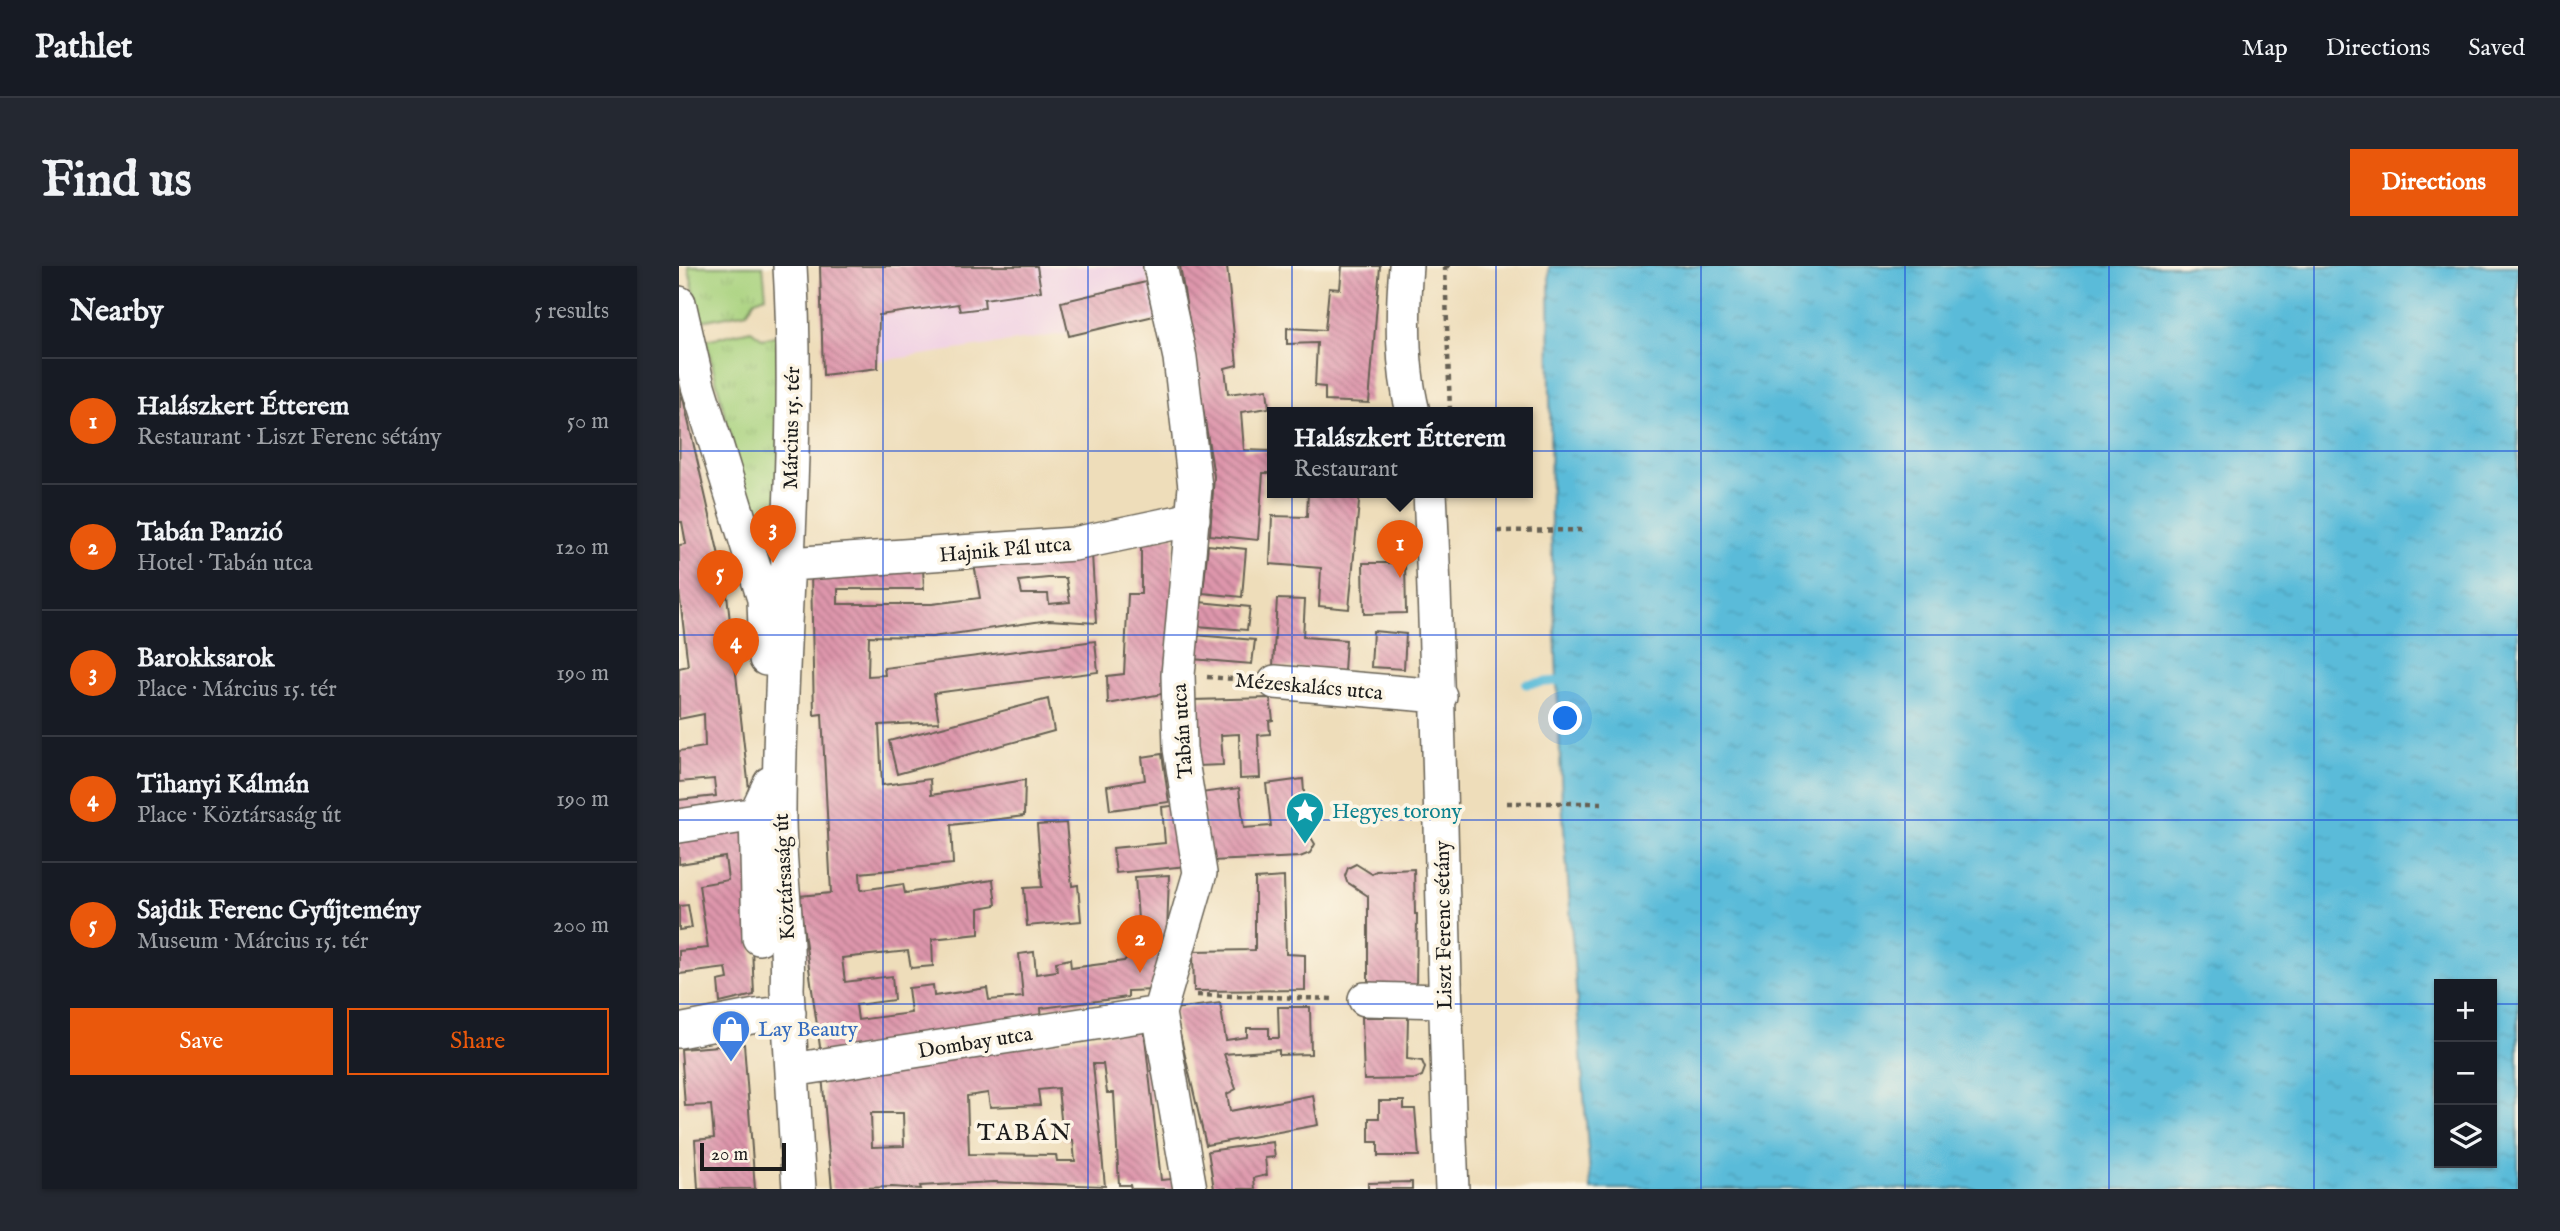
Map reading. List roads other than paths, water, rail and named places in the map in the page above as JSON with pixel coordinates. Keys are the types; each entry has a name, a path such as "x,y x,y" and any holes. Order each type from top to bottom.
{"street":[{"name":"Március 15. tér","path":"790,266 802,564"},
{"name":"Tabán utca","path":"1160,266 1180,358 1194,458 1193,519 1178,675 1179,749 1200,873 1161,1004 1190,1189"},
{"path":"1406,266 1403,310 1408,393 1412,407"},
{"path":"679,303 698,386 764,599 771,780 759,813 759,938"},
{"name":"Liszt Ferenc sétány","path":"1430,498 1440,696 1444,1001 1452,1189"},
{"name":"Hajnik Pál utca","path":"802,564 1074,544 1193,519"},
{"name":"Köztársaság út","path":"799,1189 789,1013 789,962 759,813 802,564"},
{"name":"Mézeskalács utca","path":"1275,682 1440,696"},
{"path":"679,826 759,813"},
{"path":"1365,999 1444,1001"},
{"name":"Dombay utca","path":"792,1070 1161,1004"},
{"path":"679,1031 756,1016 789,1013"}],"water":[{"path":"1549,266 2518,266 2518,1189 1591,1189 1562,802 1551,532"}],"waterway":[{"path":"1526,684 1557,681"}],"place":[{"name":"Barokksarok","path":"773,563"},
{"name":"Halászkert Étterem","path":"1400,578"},
{"name":"Sajdik Ferenc Gyűjtemény","path":"720,608"},
{"name":"Tihanyi Kálmán","path":"736,676"},
{"name":"Hegyes torony","path":"1305,845"},
{"name":"Tabán Panzió","path":"1140,973"},
{"name":"Lay Beauty","path":"731,1063"}],"district":[{"name":"TABÁN","path":"1025,1132"}]}
